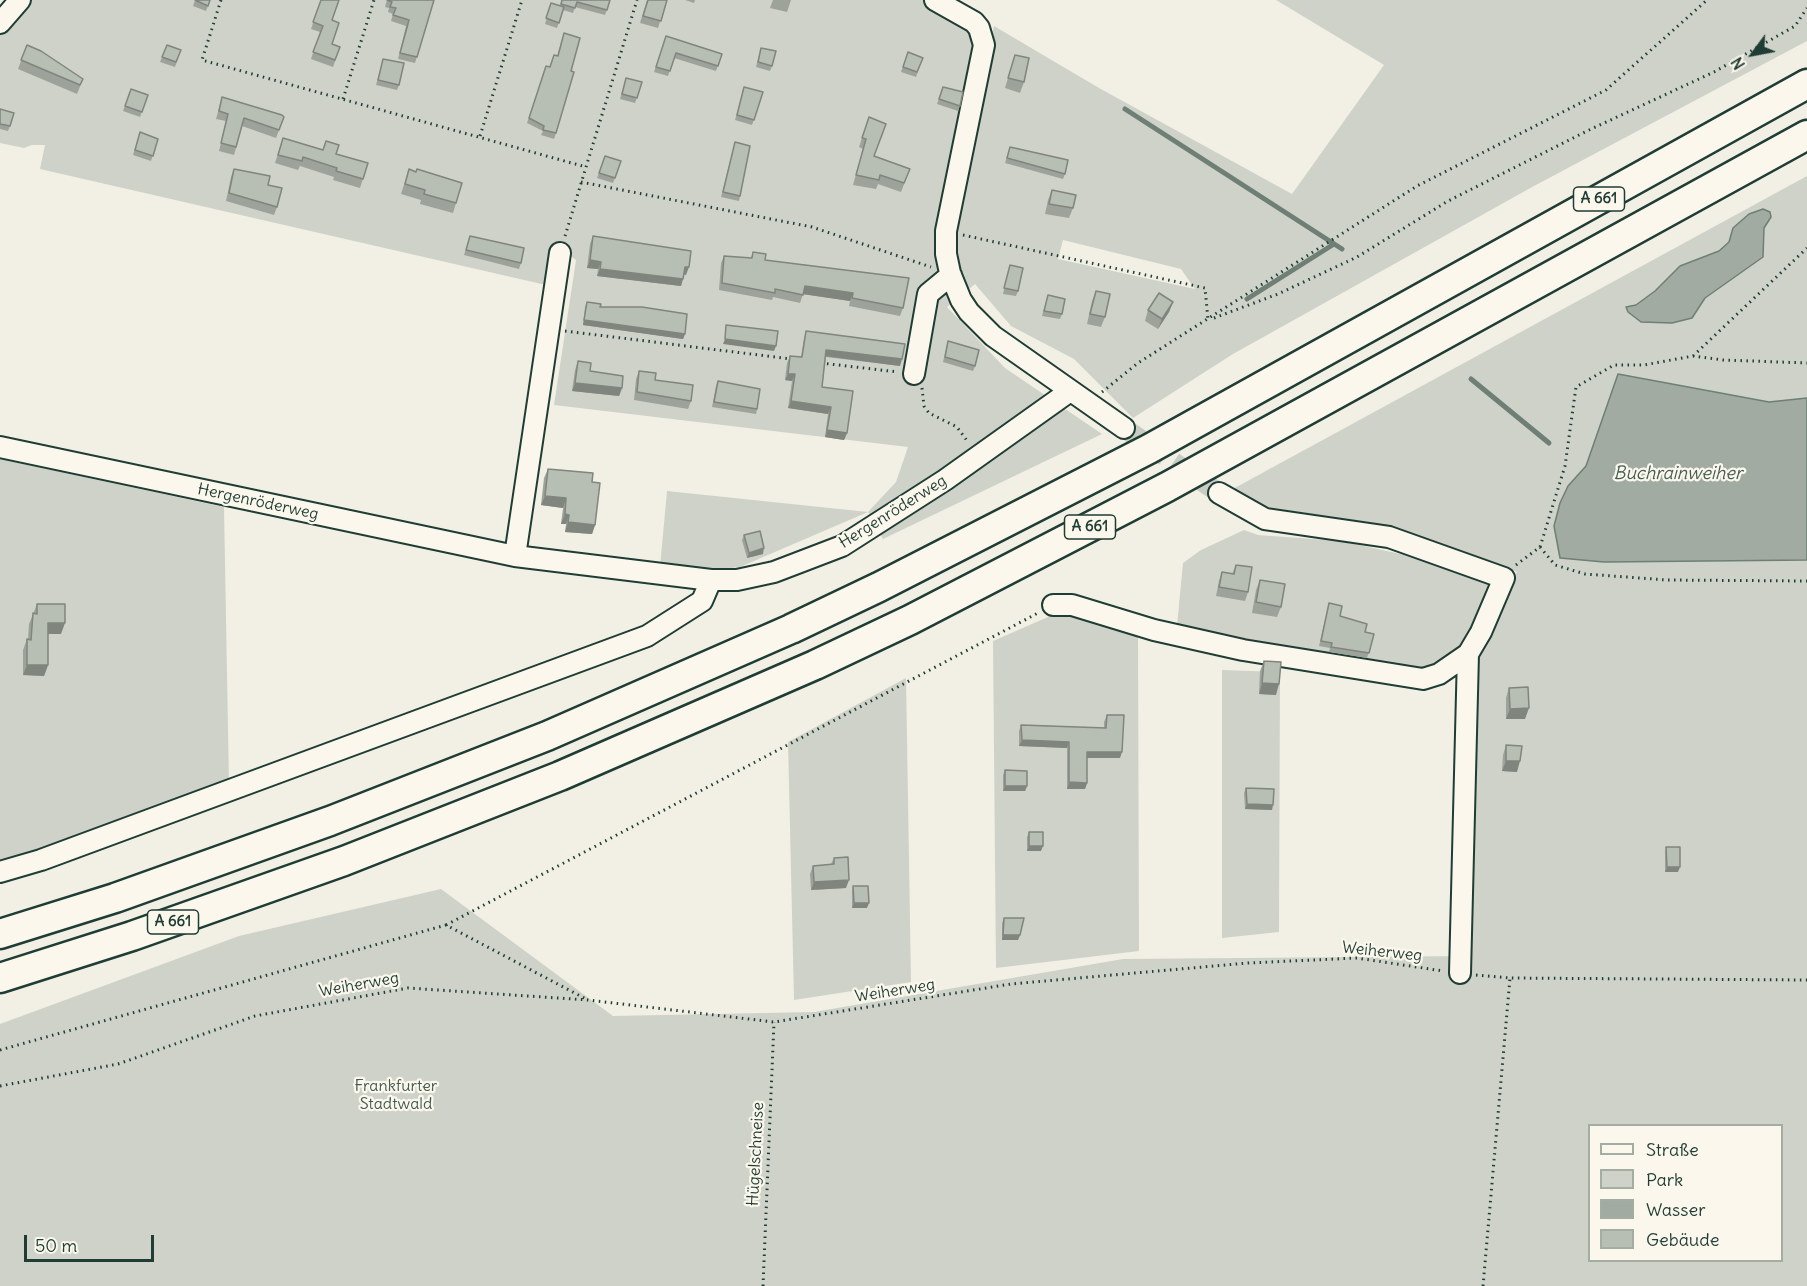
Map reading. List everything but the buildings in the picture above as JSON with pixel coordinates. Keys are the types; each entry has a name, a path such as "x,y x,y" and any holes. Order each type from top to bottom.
{"highway":[{"name":"A 661","path":"0,934 115,898 330,821 547,736 801,624 1149,449 1807,84"},
{"name":"A 661","path":"0,978 132,936 344,861 560,776 826,660 910,620 1167,487 1807,135"}],"street":[{"path":"0,23 20,0"},
{"path":"935,0 974,22 979,28 984,45 946,231 946,254 950,274 961,300 981,326 1124,428"},
{"path":"515,556 560,253"},
{"path":"914,374 928,294 950,274"},
{"name":"Hergenröderweg","path":"0,447 515,556 711,580 737,580 774,572 842,546 1070,391"},
{"path":"1053,605 1072,605 1154,630 1243,650 1423,679 1439,674 1468,654 1481,632 1504,578 1389,537 1265,519 1219,493"},
{"path":"0,872 41,860 647,636 702,601 711,580"},
{"path":"1460,973 1468,654"}],"path":[{"path":"221,0 202,60 586,166"},
{"path":"343,99 374,0"},
{"path":"480,136 522,0"},
{"path":"560,253 637,0"},
{"path":"1087,403 1138,363 1417,186 1606,90 1707,0"},
{"path":"1208,320 1278,294 1358,257 1448,201 1589,130 1714,72 1795,26 1807,8"},
{"path":"580,182 812,227 950,274"},
{"path":"946,231 1205,288 1208,320"},
{"path":"1693,356 1807,248"},
{"path":"549,329 796,360"},
{"path":"1504,578 1518,563 1540,547 1565,466 1575,387 1614,365 1644,365 1693,356 1723,360 1807,363"},
{"path":"820,363 914,374 921,381 922,399 929,413 957,428 976,457"},
{"path":"1540,547 1555,564 1586,574 1667,580 1807,581"},
{"path":"0,1050 446,925 1053,605"},
{"path":"446,925 588,1000"},
{"name":"Weiherweg","path":"0,1086 118,1064 255,1016 408,988 588,1000 774,1023 1011,984 1248,963 1357,958 1510,978 1807,981"},
{"path":"1483,1286 1510,978"},
{"name":"Hügelschneise","path":"763,1286 774,1023"}],"green space":[{"path":"30,0 952,0 991,39 994,26 1099,88 1292,194 1384,65 1276,0 1807,0 1807,41 1534,186 1233,354 1133,418 1074,359 1011,326 975,284 947,307 1005,368 1102,434 883,539 868,512 896,482 908,447 554,405 576,260 567,253 546,285 40,169 45,145 32,145 24,148 0,143 0,33","holes":["1063,240 1181,269 1195,289 1058,259"]},
{"name":"Frankfurter Stadtwald","path":"1807,176 1807,398 1769,402 1618,374 1586,466 1568,486 1561,558 1604,562 1807,560 1807,1286 0,1286 0,1024 239,936 441,889 613,1016 814,1012 1123,959 1471,956 1478,656 1510,580 1517,572 1397,530 1307,513 1260,507 1231,490"},
{"path":"0,459 224,507 229,785 40,853 0,864"},
{"path":"667,491 868,512 740,567 698,572 660,567"},
{"path":"1244,530 1258,535 1341,541 1405,555 1495,583 1462,651 1426,673 1177,626 1183,563 1201,550"},
{"path":"1064,610 1138,633 1139,951 996,968 993,641"},
{"path":"1222,670 1280,672 1279,932 1222,938"},
{"path":"906,678 911,982 794,1000 788,742"}],"water":[{"path":"1763,209 1770,212 1771,217 1764,228 1763,257 1705,298 1692,318 1672,323 1641,322 1628,312 1626,307 1636,305 1655,291 1680,266 1719,251 1729,242 1733,228 1749,214"},
{"name":"Buchrainweiher","path":"1618,374 1769,402 1807,398 1807,560 1604,562 1560,558 1554,526 1560,503 1568,486 1586,466"}],"waterway":[{"path":"1125,109 1342,249"},
{"path":"1247,299 1334,244"},
{"path":"1471,379 1549,443"}],"tunnel":[{"path":"1124,428 1219,493"}]}
